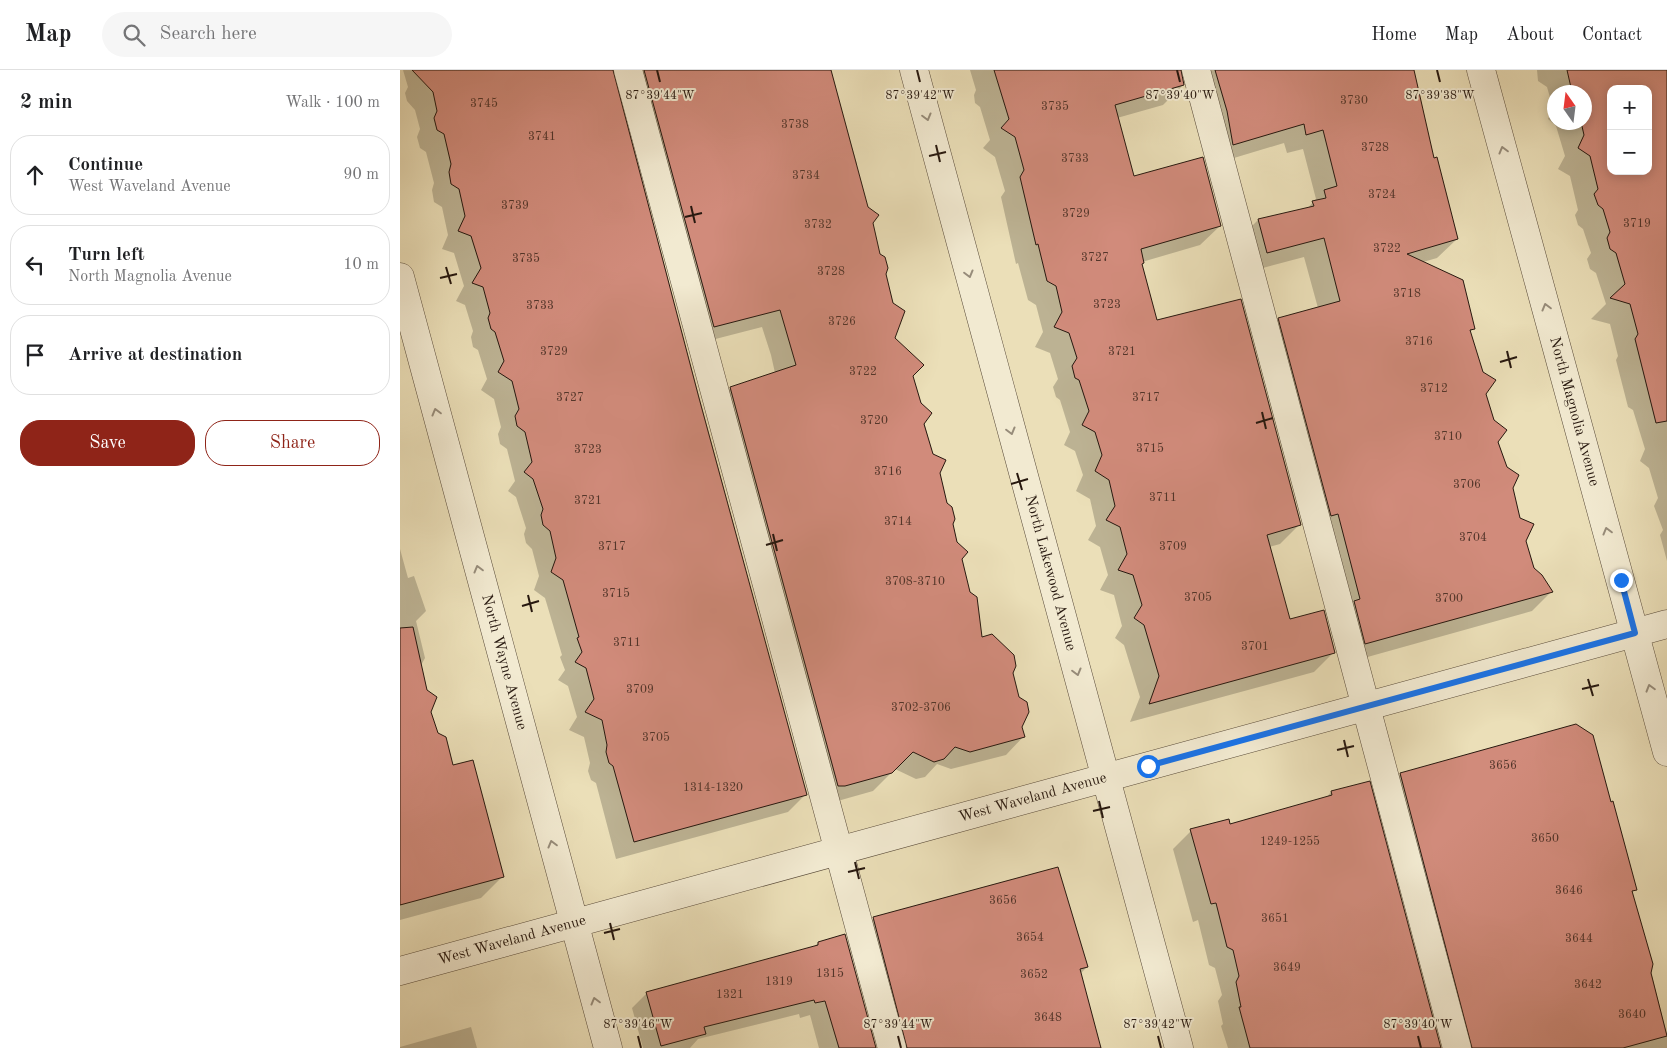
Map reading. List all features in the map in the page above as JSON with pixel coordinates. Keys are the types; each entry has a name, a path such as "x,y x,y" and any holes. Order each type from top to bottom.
{"street":[{"path":"628,70 892,1048"},
{"name":"North Lakewood Avenue","path":"914,70 1179,1048"},
{"path":"1196,70 1457,1048"},
{"name":"North Magnolia Avenue","path":"1481,70 1667,752"},
{"name":"North Wayne Avenue","path":"400,277 608,1048"},
{"name":"West Waveland Avenue","path":"400,971 1667,624"}],"building":[{"path":"412,70 613,70 699,398 807,795 634,842 613,766 609,763 606,752 607,745 602,720 585,712 594,699 586,668 575,662 582,652 577,638 579,637 563,580 551,572 556,558 550,531 543,525 541,515 543,509 533,479 524,472 532,462 525,432 517,426 515,416 519,409 512,381 498,372 504,361 495,332 491,329 488,318 490,313 483,287 472,283 481,268 471,236 458,231 465,216 459,189 451,184 449,172 451,164 444,134 437,130 434,118 437,111 433,92"},
{"path":"644,70 831,70 868,207 879,215 873,223 880,254 885,257 888,268 886,274 893,303 905,311 895,338 924,365 913,376 921,403 932,413 924,424 933,454 946,460 940,473 947,503 952,507 955,519 953,524 957,542 968,552 962,559 970,592 977,597 982,637 992,634 1014,655 1016,666 1013,673 1019,697 1027,702 1029,712 1022,727 1025,737 970,752 955,747 944,759 934,762 913,752 892,773 845,786 838,786 730,387 796,365 780,310 714,327"},
{"path":"994,70 1181,70 1184,85 1115,105 1134,176 1203,157 1221,226 1141,249 1144,263 1142,264 1157,320 1241,299 1301,525 1267,535 1290,619 1324,610 1335,653 1149,704 1159,676 1144,625 1134,618 1142,605 1133,575 1118,570 1127,554 1120,527 1106,520 1115,506 1109,480 1095,471 1102,455 1095,432 1082,425 1089,411 1079,380 1075,378 1072,366 1077,358 1069,333 1054,327 1062,312 1056,286 1047,281 1038,244 1036,245 1020,177 1024,170 1015,137 1001,128 1009,119"},
{"path":"1215,70 1414,70 1434,158 1437,157 1458,239 1407,254 1463,280 1475,329 1470,330 1483,372 1496,380 1486,394 1494,420 1507,430 1498,442 1507,467 1519,475 1513,488 1520,518 1534,524 1526,541 1534,568 1542,575 1553,592 1365,644 1354,601 1360,599 1338,514 1331,516 1278,318 1340,301 1324,238 1267,253 1258,219 1314,206 1312,201 1326,198 1324,190 1337,186 1323,130 1306,135 1304,124 1233,145 1227,111"},
{"path":"1567,70 1667,70 1667,421 1656,423 1635,339 1638,334 1630,304 1610,298 1625,284 1616,253 1610,249 1607,238 1610,232 1603,209 1598,205 1594,194 1598,189 1590,156 1578,148 1584,135 1583,130 1592,130 1592,85 1570,85"},
{"path":"413,627 427,690 437,697 431,712 438,733 446,737 453,765 473,760 504,877 400,905 400,628"},
{"path":"1576,724 1593,735 1611,802 1613,801 1637,890 1632,891 1653,964 1651,973 1667,1036 1623,1048 1472,1048 1400,773"},
{"path":"1370,781 1441,1048 1250,1048 1239,1007 1241,1007 1236,982 1239,976 1233,950 1227,947 1216,903 1211,904 1190,829 1229,819 1230,824 1332,795 1331,791"},
{"path":"1058,867 1088,967 1080,969 1101,1048 907,1048 873,917"},
{"path":"845,934 876,1048 839,1048 825,1001 815,1003 814,1000 704,1027 706,1034 661,1046 646,992 818,945 818,942"}],"route":[{"path":"1148,766 1635,633 1621,580"}]}
